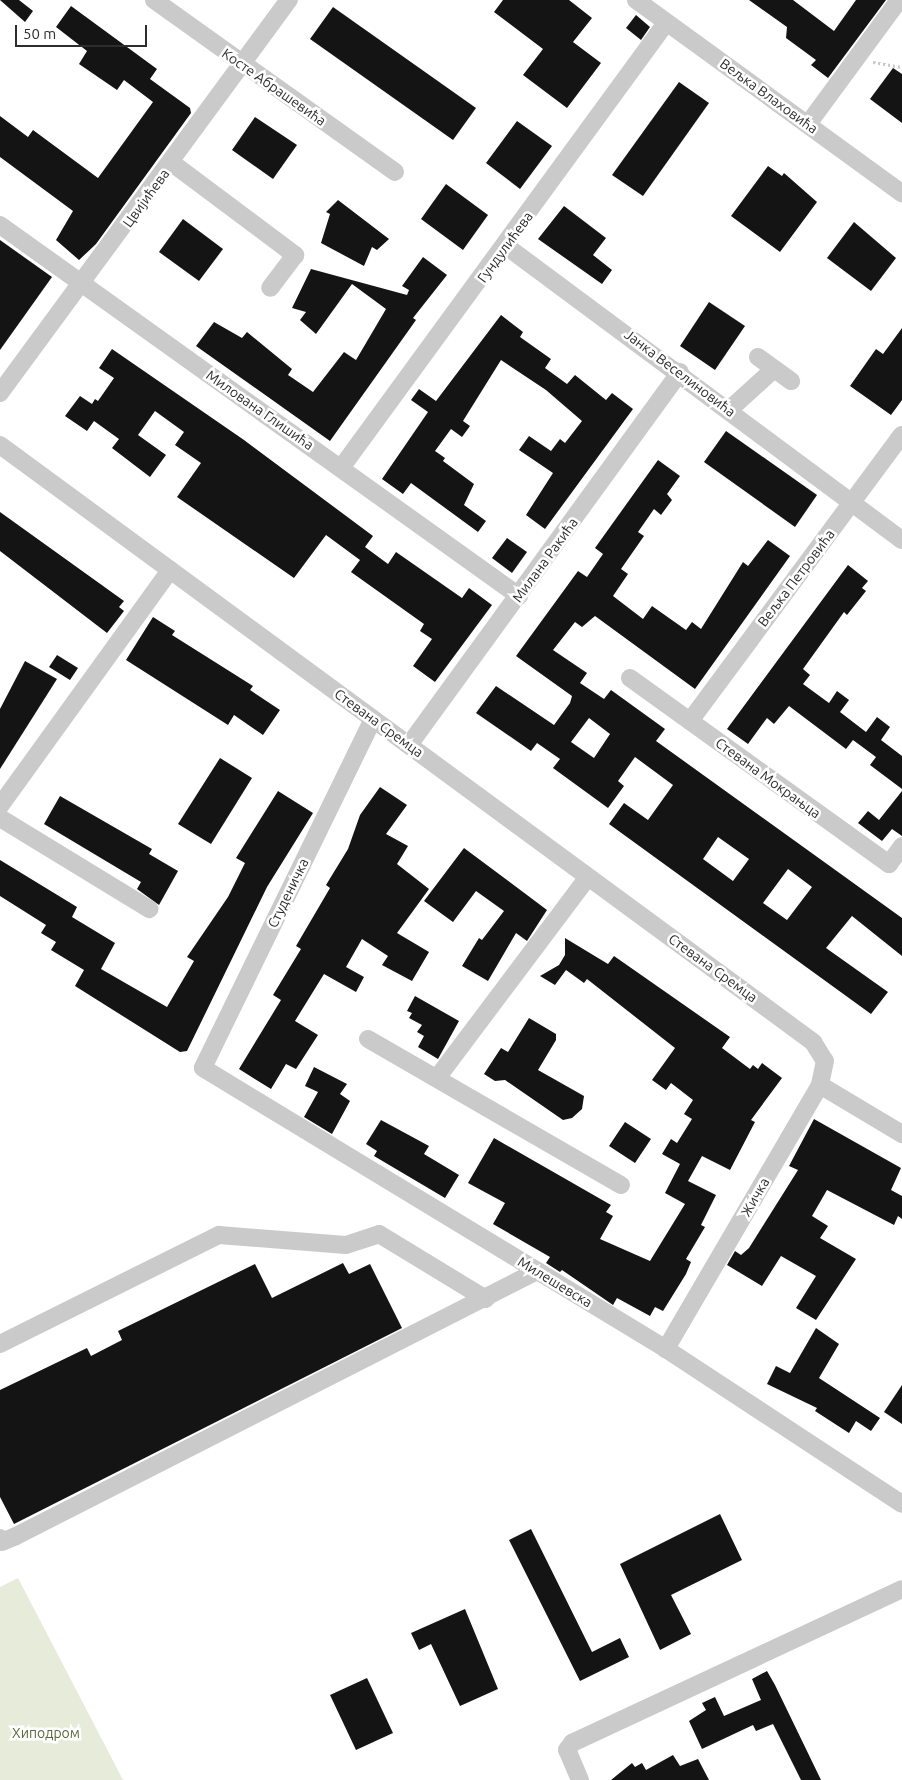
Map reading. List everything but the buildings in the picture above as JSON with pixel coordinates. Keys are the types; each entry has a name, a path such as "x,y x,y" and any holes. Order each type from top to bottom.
{"street":[{"name":"Косте Абрашевића","path":"154,0 395,172"},
{"name":"Цвијићева","path":"0,393 83,285 289,0"},
{"name":"Вељка Влаховића","path":"636,0 902,193"},
{"path":"808,124 899,0"},
{"name":"Гундулићева","path":"341,468 506,246 666,23"},
{"path":"172,163 295,255 270,288"},
{"name":"Милована Глишића","path":"0,225 519,596"},
{"name":"Јанка Веселиновића","path":"506,246 680,372 902,540"},
{"path":"758,357 791,381"},
{"path":"729,410 774,369"},
{"name":"Милана Ракића","path":"409,745 680,372"},
{"name":"Вељка Петровића","path":"690,721 902,435"},
{"name":"Стевана Сремца","path":"0,445 813,1042"},
{"path":"0,806 170,570"},
{"name":"Стевана Мокрањца","path":"630,678 889,864 902,846"},
{"name":"Студеничка","path":"203,1068 374,719"},
{"path":"0,818 149,909"},
{"path":"437,1078 588,876"},
{"path":"368,1039 621,1185"},
{"name":"Жичка","path":"666,1349 820,1085 825,1061 813,1042"},
{"name":"Милешевска","path":"203,1068 666,1349 902,1504"},
{"path":"820,1085 902,1134"},
{"path":"0,1344 219,1235 346,1245 380,1234 486,1299"},
{"path":"0,1538 2,1542 16,1536 486,1299 537,1271"},
{"path":"580,1780 567,1750 572,1743 902,1589"}],"path":[{"path":"860,54 869,61 902,67"}],"green space":[{"name":"Хиподром","path":"18,1578 123,1780 0,1780 0,1587"}]}
